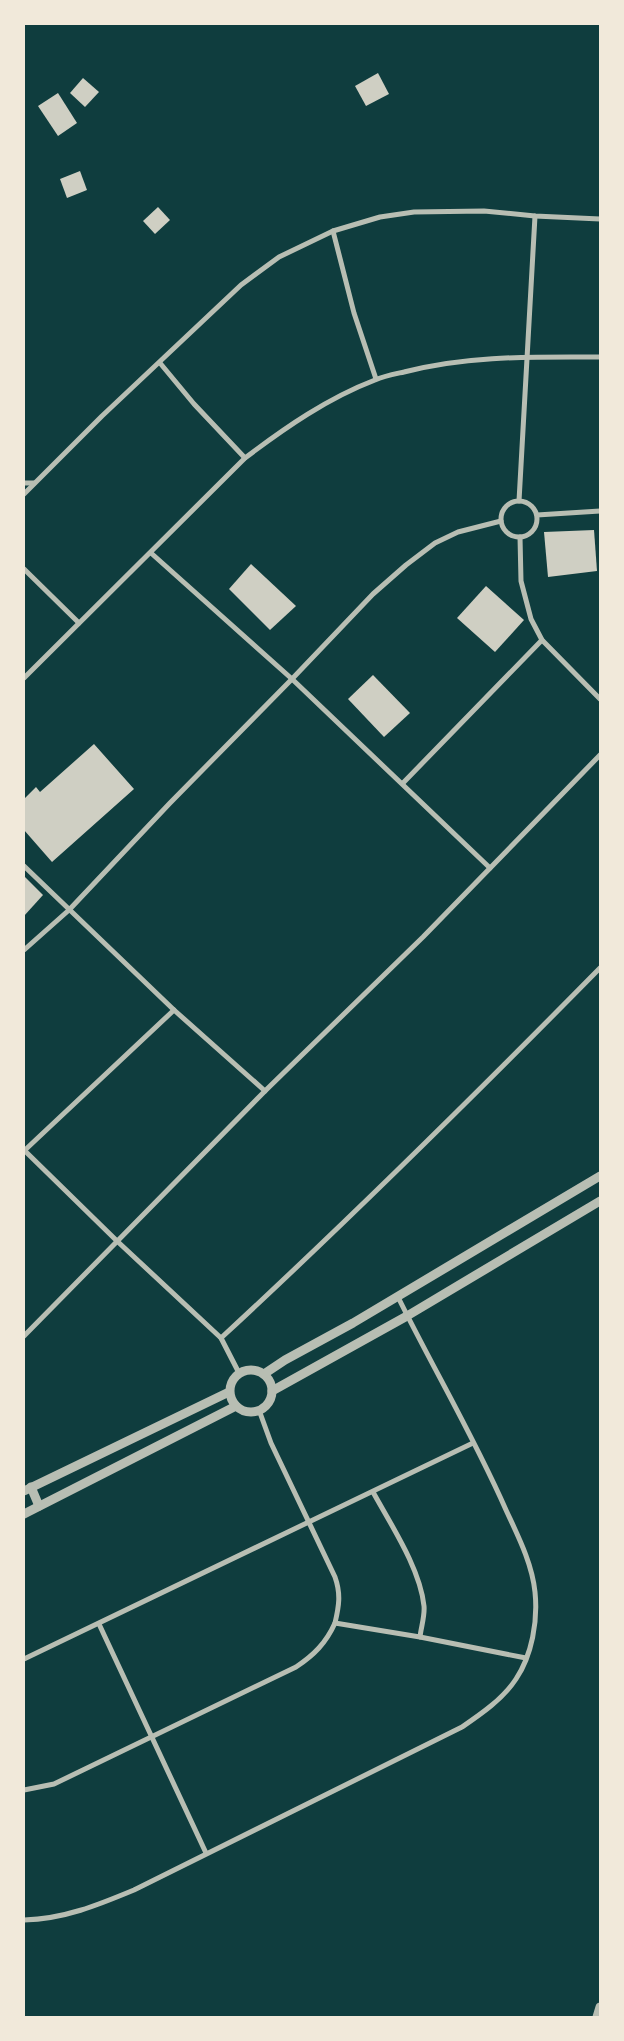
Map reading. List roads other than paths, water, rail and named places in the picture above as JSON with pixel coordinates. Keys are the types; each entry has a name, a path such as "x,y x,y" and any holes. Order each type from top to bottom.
{"street":[{"path":"24,494 102,416 242,285 280,257 333,231 380,217 414,212 484,212 600,219"},
{"path":"519,500 535,216"},
{"path":"333,231 354,313 376,379"},
{"path":"24,678 246,458 300,419 325,404 376,379 446,363 480,359 600,356"},
{"path":"160,363 194,404 246,458"},
{"path":"24,483 34,483"},
{"path":"519,500 530,504 537,515 537,521 531,532 520,536 508,533 501,521 503,510 507,505 519,500"},
{"path":"537,515 600,511"},
{"path":"24,950 70,910 170,803 349,618 406,565 435,544 458,532 501,521"},
{"path":"520,536 521,581 531,619 542,640 600,699"},
{"path":"151,553 292,679 490,868"},
{"path":"24,569 79,623"},
{"path":"403,783 542,640"},
{"path":"24,1336 265,1091 423,937 600,755"},
{"path":"24,866 174,1010 265,1091"},
{"path":"221,1338 408,1161 600,968"},
{"path":"174,1010 24,1150 117,1241 221,1338 239,1373"},
{"path":"264,1374 285,1360 398,1297 600,1176"},
{"path":"272,1391 407,1316 600,1201"},
{"path":"24,1920 64,1916 93,1908 134,1890 462,1727 501,1696 515,1680 526,1658 532,1638 535,1592 529,1565 500,1497 474,1443 398,1297"},
{"path":"247,1370 256,1370 264,1374 271,1385 272,1391 266,1406 259,1410 247,1412 236,1406 231,1400 229,1392 231,1381 239,1373 247,1370"},
{"path":"40,1506 27,1489 229,1392"},
{"path":"24,1514 236,1406"},
{"path":"24,1790 54,1784 151,1738 296,1667 322,1646 335,1623 340,1603 339,1590 335,1577 272,1443 259,1410"},
{"path":"24,1659 474,1443"},
{"path":"374,1492 409,1561 420,1588 424,1608 420,1637"},
{"path":"335,1623 420,1637 526,1658"},
{"path":"99,1624 206,1853"},
{"path":"597,2017 600,2007"}]}
